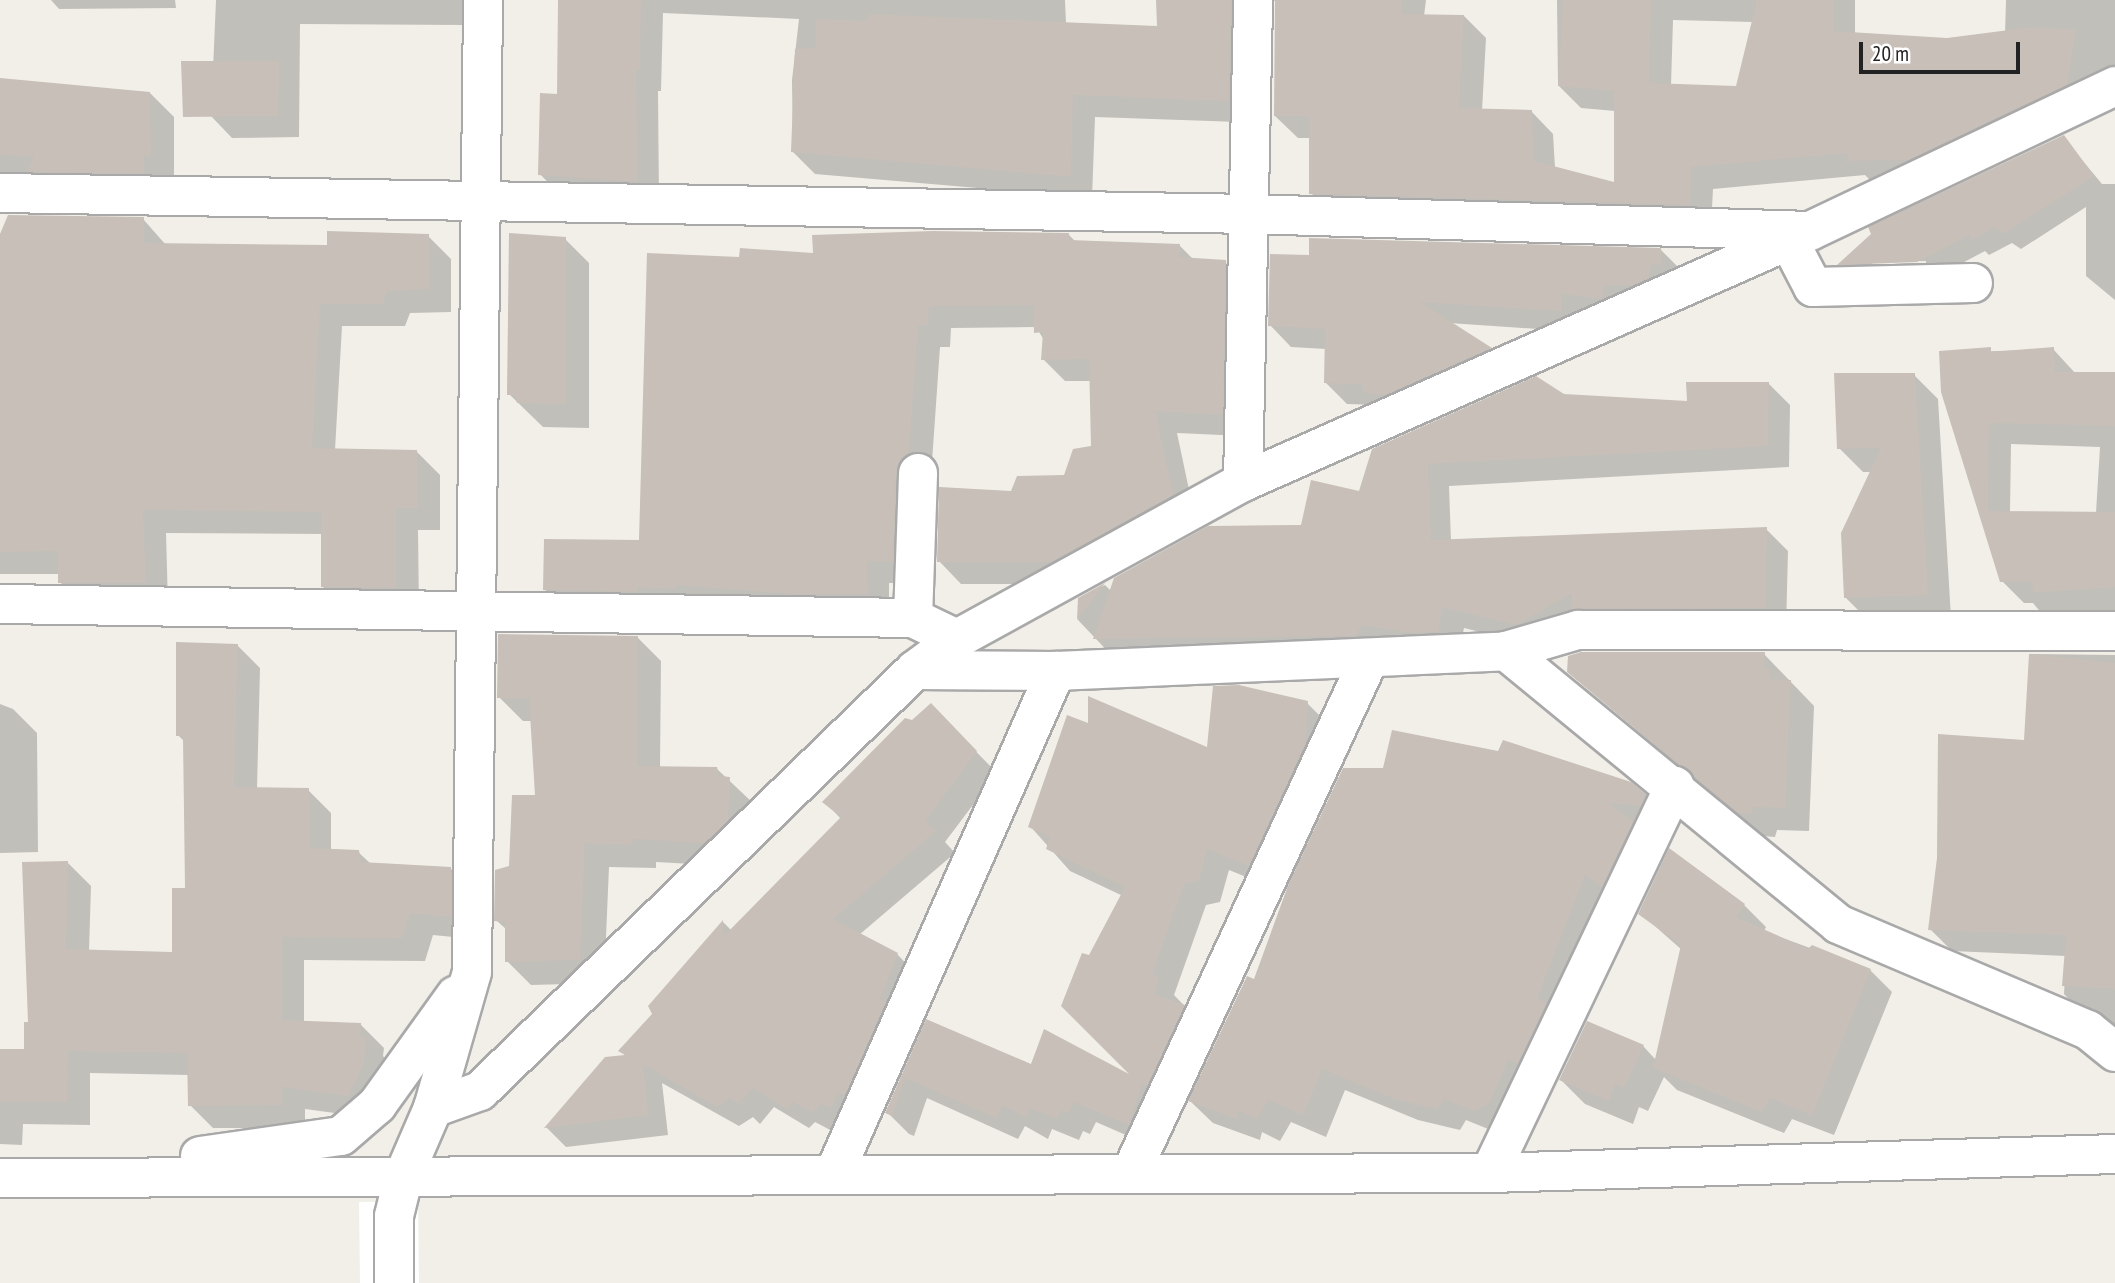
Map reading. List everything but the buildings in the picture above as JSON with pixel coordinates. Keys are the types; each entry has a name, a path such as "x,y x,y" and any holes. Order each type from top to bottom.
{"street":[{"path":"394,1283 394,1216 404,1175 433,1108 472,972 478,609 479,200 484,0"},
{"path":"1243,482 1253,0"},
{"path":"433,1108 480,1091 915,670 957,639 1243,482 1800,236 2115,86"},
{"path":"0,193 1248,214 1800,236"},
{"path":"1800,236 1813,287 1973,283"},
{"path":"914,618 918,473"},
{"path":"0,604 478,609 914,618 957,639"},
{"path":"915,670 1056,671 1506,651 1578,630 2115,631"},
{"path":"1506,651 1675,786 1838,924 2088,1030 2115,1052"},
{"path":"1131,1174 1369,659"},
{"path":"834,1174 1056,671"},
{"path":"1490,1173 1675,786"},
{"path":"157,1177 198,1157 341,1136 377,1105 472,972"},
{"path":"0,1178 1490,1173 2115,1154"}],"pier":[{"path":"418,1201 419,1283 360,1283 359,1202"}]}
